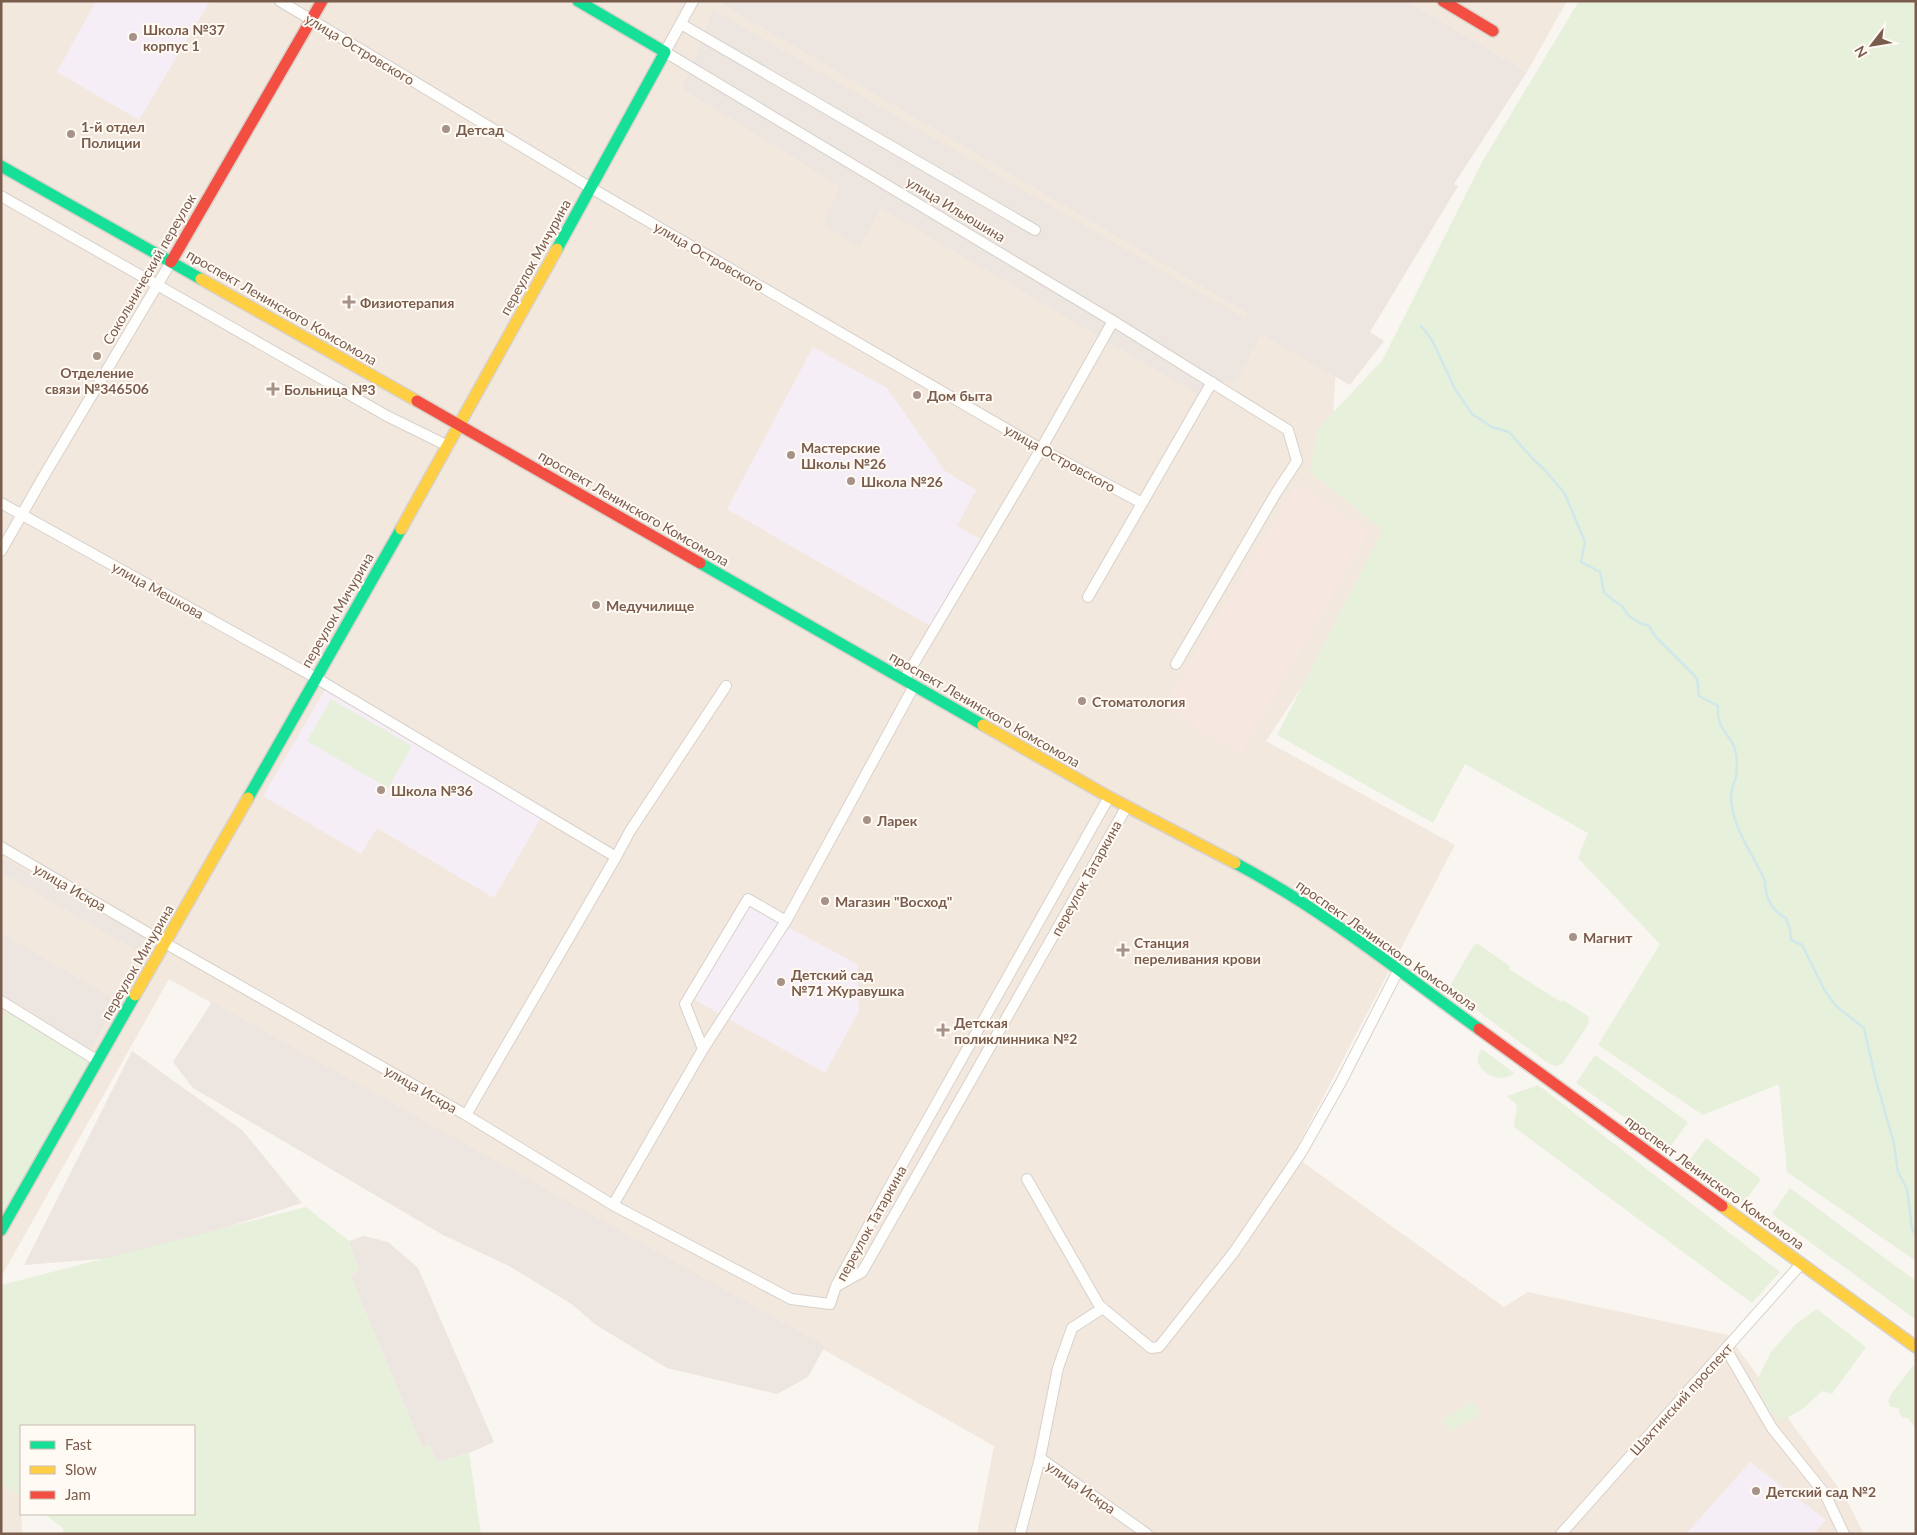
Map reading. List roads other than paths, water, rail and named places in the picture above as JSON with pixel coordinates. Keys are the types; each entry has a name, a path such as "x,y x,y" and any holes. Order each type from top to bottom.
{"main road":[{"name":"Сокольнический переулок","path":"171,262 322,1"},
{"name":"улица Ильюшина","path":"578,1 665,52"},
{"path":"1443,1 1493,31"},
{"name":"переулок Мичурина","path":"1,1230 460,425 665,52"},
{"name":"проспект Ленинского Комсомола","path":"1,166 460,425 1109,797 1269,881 1318,912 1399,969 1913,1346"}],"street":[{"name":"улица Островского","path":"280,1 591,188 1041,449 1142,503"},
{"name":"переулок Мичурина","path":"665,52 693,1"},
{"path":"681,24 1036,230"},
{"name":"улица Ильюшина","path":"665,52 1113,321 1288,430 1297,461 1276,493 1176,664"},
{"path":"1,196 387,416 448,446"},
{"name":"Сокольнический переулок","path":"1,551 171,262"},
{"path":"613,1204 703,1049 786,921 909,683 1113,321"},
{"path":"1088,597 1212,382"},
{"name":"улица Мешкова","path":"1,502 316,678 616,857"},
{"path":"466,1115 630,831 726,686"},
{"name":"переулок Татаркина","path":"836,1286 1109,797"},
{"name":"переулок Татаркина","path":"836,1286 862,1272 1127,806"},
{"name":"улица Искра","path":"1,847 466,1115 613,1204 791,1299 830,1304 836,1286"},
{"path":"703,1049 685,1004 748,900 786,921"},
{"path":"1027,1179 1100,1305 1151,1348 1159,1347 1234,1252 1301,1153 1341,1082 1399,969"},
{"path":"1,1001 98,1061"},
{"name":"Шахтинский проспект","path":"1561,1534 1801,1264"},
{"path":"1020,1534 1040,1458 1058,1368 1072,1328 1103,1308"},
{"path":"1726,1349 1772,1428 1825,1494 1844,1534"},
{"name":"улица Искра","path":"1040,1458 1147,1534"}],"waterway":[{"path":"1421,326 1432,340 1455,389 1472,414 1492,427 1509,432 1565,494 1585,542 1581,562 1600,572 1604,592 1621,605 1628,615 1638,622 1649,626 1655,636 1697,679 1699,696 1718,706 1718,715 1722,728 1732,741 1736,754 1736,777 1731,796 1732,807 1739,829 1765,881 1766,893 1770,903 1776,911 1786,918 1791,940 1802,945 1825,991 1837,1007 1864,1028 1876,1081 1894,1143 1898,1172 1907,1189 1912,1229 1916,1235"}],"place":[{"name":"Школа №37 корпус 1","path":"133,37"},
{"name":"Детсад","path":"446,129"},
{"name":"1-й отдел Полиции","path":"71,134"},
{"name":"Физиотерапия","path":"349,302"},
{"name":"Отделение связи №346506","path":"97,356"},
{"name":"Больница №3","path":"273,389"},
{"name":"Дом быта","path":"917,395"},
{"name":"Мастерские Школы №26","path":"791,455"},
{"name":"Школа №26","path":"851,481"},
{"name":"Медучилище","path":"596,605"},
{"name":"Стоматология","path":"1082,701"},
{"name":"Школа №36","path":"381,790"},
{"name":"Ларек","path":"867,820"},
{"name":"Магазин \"Восход\"","path":"825,901"},
{"name":"Магнит","path":"1573,937"},
{"name":"Станция переливания крови","path":"1123,950"},
{"name":"Детский сад №71 Журавушка","path":"781,982"},
{"name":"Детская поликлинника №2","path":"943,1030"},
{"name":"Детский сад №2","path":"1756,1491"}]}
